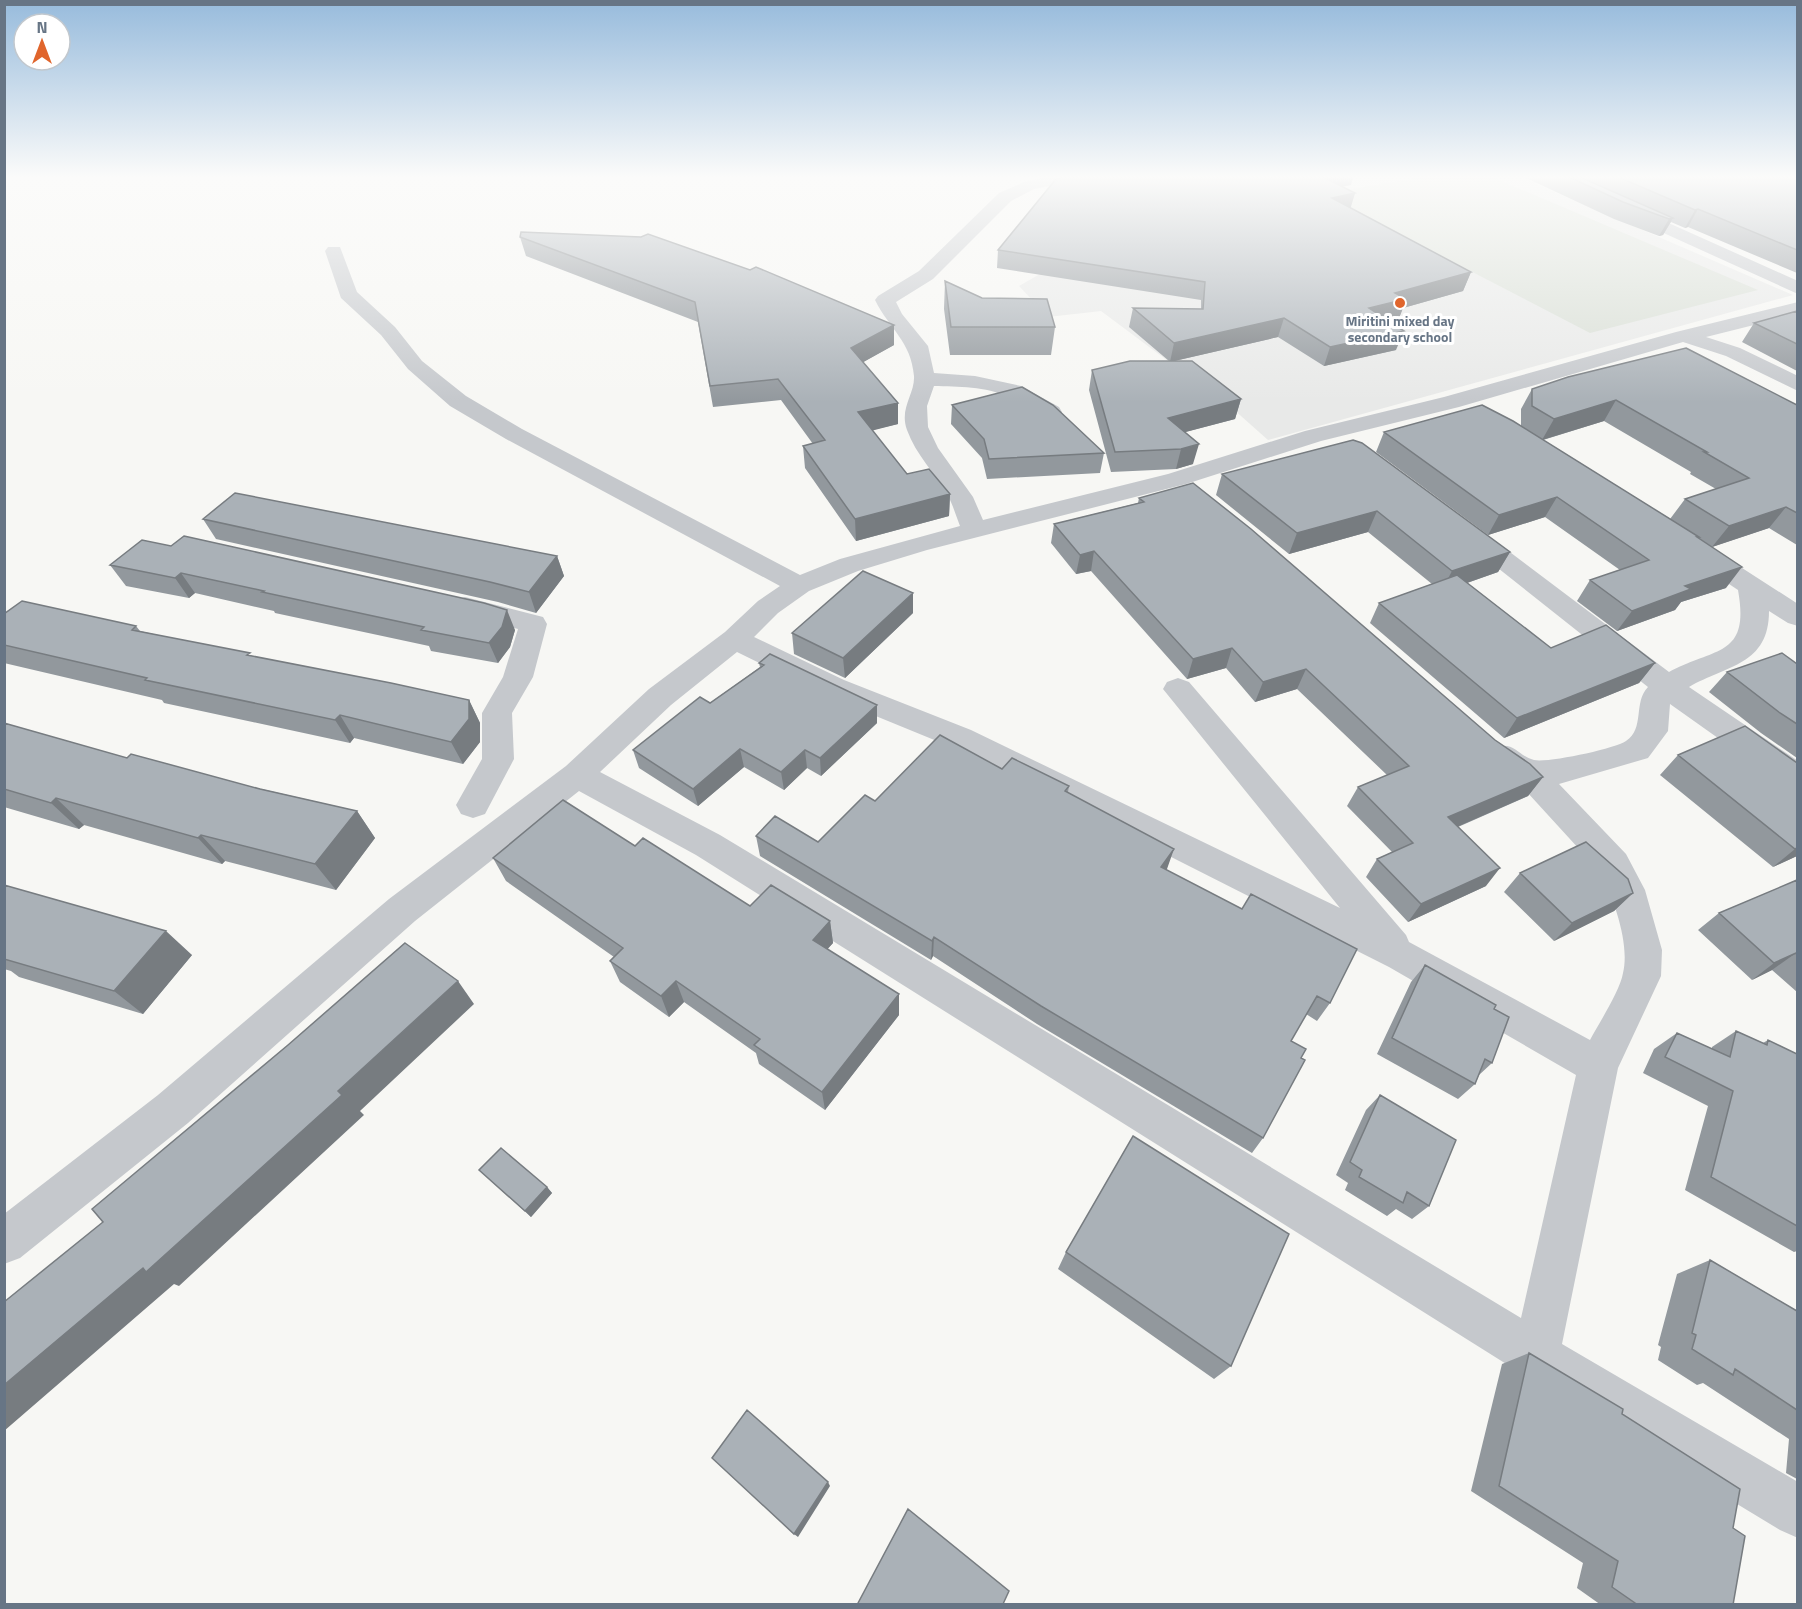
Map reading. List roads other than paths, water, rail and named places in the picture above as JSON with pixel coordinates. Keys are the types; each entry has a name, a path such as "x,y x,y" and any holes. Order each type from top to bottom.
{"street":[{"path":"334,252 348,294 388,331 415,365 458,401 514,434 799,585"},
{"path":"949,252 926,275 885,300 893,316 918,346 925,379 916,406 917,427 927,449 961,497 975,530"},
{"path":"1718,252 1797,288"},
{"path":"4,1242 173,1108 402,910 577,775 660,697 735,639 768,608 799,585 849,565 975,530 1190,489 1313,436 1451,402 1683,336 1792,312"},
{"path":"1683,336 1733,352 1797,385"},
{"path":"925,379 975,381 1013,391 1060,418"},
{"path":"1451,402 1481,418"},
{"path":"1313,436 1353,452"},
{"path":"1451,521 1669,688 1797,778"},
{"path":"1676,538 1797,617"},
{"path":"1528,772 1561,772 1637,750 1652,731 1656,697 1682,678 1731,658 1753,638 1757,616 1751,585"},
{"path":"441,600 498,613 533,624 518,677 497,712 498,759 473,805"},
{"path":"735,639 833,687 960,738 1402,956 1598,1066"},
{"path":"1178,689 1402,956"},
{"path":"1476,735 1528,772 1614,864 1627,890 1644,950 1642,976 1598,1066 1536,1355"},
{"path":"577,775 708,845 1536,1355 1797,1512"}],"place":[{"name":"Miritini mixed day secondary school","path":"1400,303"}]}
